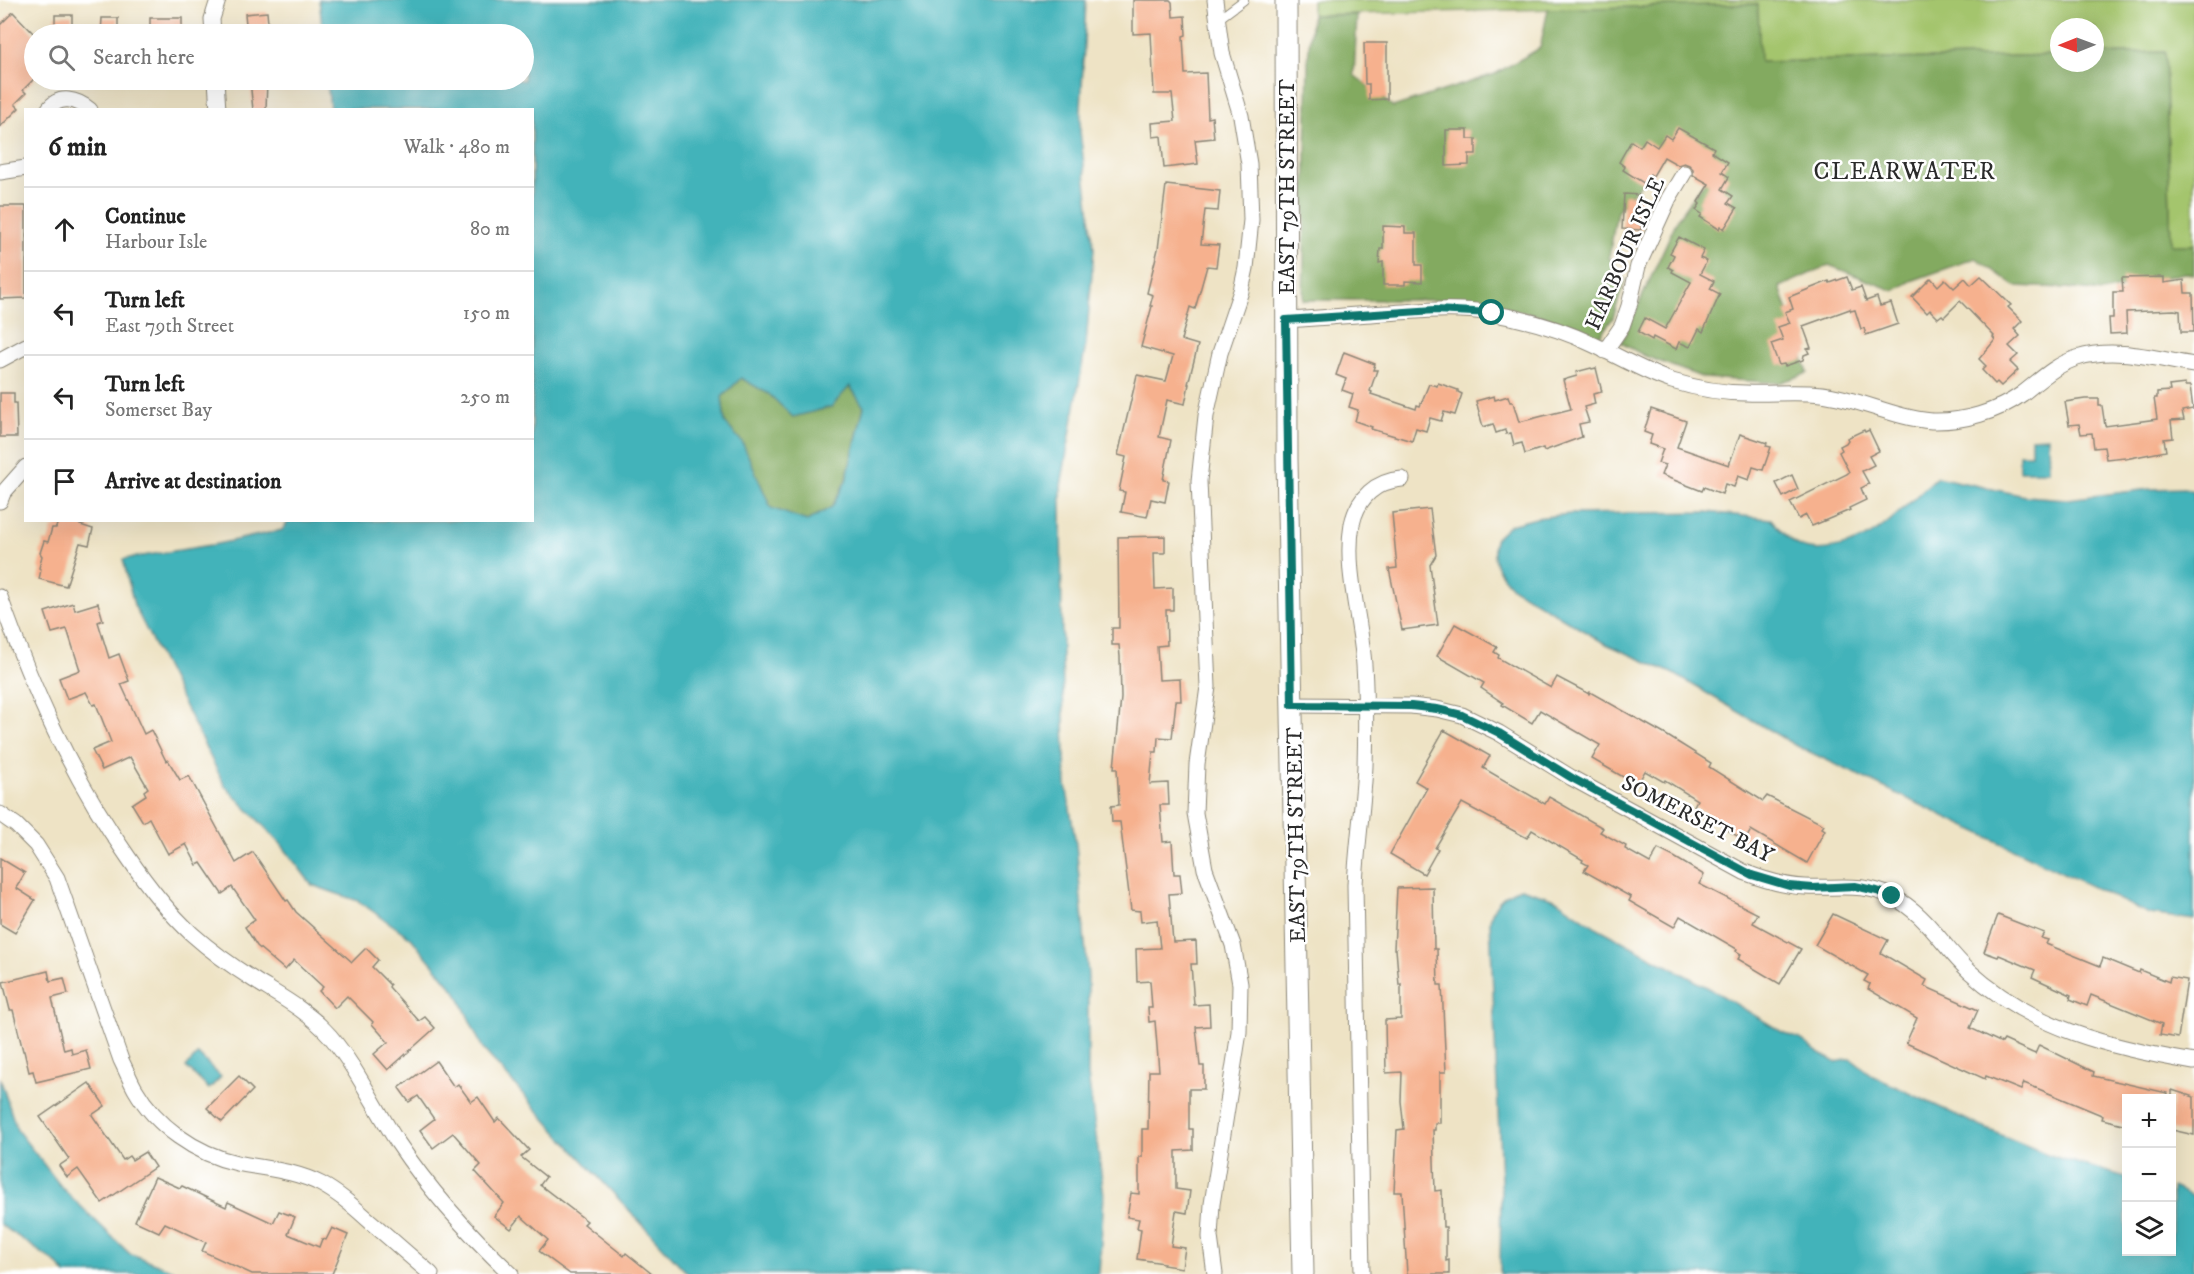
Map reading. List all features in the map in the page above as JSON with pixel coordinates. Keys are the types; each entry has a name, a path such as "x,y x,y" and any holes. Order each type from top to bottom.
{"street":[{"path":"212,24 218,0"},
{"path":"1215,0 1222,52 1241,116 1249,164 1251,220 1241,291 1221,353 1206,416 1199,481 1208,687 1197,764 1196,813 1201,853 1210,885 1233,945 1240,984 1239,1032 1212,1204 1210,1237 1215,1274"},
{"name":"EAST 79TH STREET","path":"1286,0 1286,320 1303,1274"},
{"path":"217,90 219,108"},
{"path":"50,108 55,103 69,99 88,108"},
{"path":"0,172 24,168"},
{"name":"HARBOUR ISLE","path":"1605,351 1622,326 1638,266 1669,198 1684,173"},
{"name":"HARBOUR ISLE","path":"1286,320 1435,310 1468,310 1532,321 1658,376 1705,389 1745,393 1823,394 1904,416 1935,421 1966,418 1989,412 2017,397 2055,368 2086,355 2119,352 2194,365"},
{"path":"0,360 24,347"},
{"path":"0,501 3,492 24,468"},
{"path":"1362,1274 1355,885 1356,846 1365,767 1364,665 1350,545 1358,507 1369,492 1386,481 1402,479"},
{"path":"0,597 27,671 60,744 103,821 148,887 180,923 203,944 236,968 297,1006 328,1034 344,1054 373,1104 414,1164 466,1229 511,1274"},
{"name":"SOMERSET BAY","path":"1292,705 1428,707 1470,718 1572,778 1734,866 1766,880 1805,887 1863,887 1892,896 1920,915 1968,971 1987,987 2027,1013 2056,1028 2096,1041 2194,1062"},
{"path":"0,814 30,839 51,868 121,1060 135,1089 154,1115 184,1141 213,1156 236,1163 292,1172 322,1184 343,1197 431,1274"}],"lane":[{"path":"1217,20 1244,0"}],"green space":[{"path":"1312,0 2194,0 2194,245 2171,246 2165,52 2104,54 2104,18 2050,18 2050,55 1759,62 1757,4 1312,15"},
{"path":"1758,4 1760,62 2050,55 2050,72 2104,72 2104,54 2165,52 2171,245 2194,245 2194,274 2184,273 2102,292 2015,286 1976,258 1911,281 1894,291 1829,265 1780,287 1808,373 1779,383 1704,378 1645,356 1621,343 1678,218 1713,170 1678,141 1617,211 1609,257 1625,280 1613,318 1596,341 1550,318 1470,300 1303,300 1308,59 1312,15 1357,15 1354,75 1393,107 1495,74 1540,48 1548,9"},
{"path":"741,378 769,394 793,417 831,407 849,385 864,406 846,480 832,507 807,521 771,508 742,442 725,423 722,397"}],"water":[{"path":"319,0 1086,0 1080,131 1094,249 1086,344 1061,486 1062,656 1066,785 1076,844 1088,976 1088,1075 1104,1195 1099,1274 688,1274 483,1049 457,993 411,938 358,901 312,885 281,844 225,786 134,605 123,559 217,544 282,530 288,522 534,522 534,108 330,108 328,90 534,90 534,24 322,24","holes":["741,378 769,394 793,417 831,407 850,386 864,407 846,481 832,507 807,521 771,508 742,442 725,423 722,397"]},
{"path":"2048,437 2049,471 2019,471 2019,454 2031,454 2031,438"},
{"path":"1937,477 2025,496 2067,499 2150,489 2185,488 2194,491 2194,920 2149,914 1793,744 1676,675 1604,643 1513,588 1496,566 1495,539 1510,525 1536,518 1570,514 1707,512 1771,519 1797,545 1810,549 1830,549 1871,535"},
{"path":"1521,888 1555,899 1596,927 1716,992 1782,1032 1802,1040 1820,1054 1836,1062 1851,1059 1873,1076 1982,1127 2052,1156 2122,1176 2122,1256 2176,1256 2176,1189 2194,1197 2194,1274 1500,1274 1501,1182 1490,921 1496,904"},
{"path":"198,1054 221,1077 209,1089 186,1067"},
{"path":"0,1078 17,1130 63,1189 129,1253 183,1274 66,1274 56,1263 0,1224"}],"building":[{"path":"1133,0 1170,0 1173,17 1185,16 1186,35 1183,36 1185,74 1206,73 1208,118 1212,117 1214,138 1195,140 1198,164 1164,168 1161,136 1153,137 1152,123 1175,121 1172,94 1154,94 1151,33 1133,34"},
{"path":"13,12 24,24 23,90 26,93 15,104 19,108 0,127 0,25"},
{"path":"267,12 268,24 246,24 245,14"},
{"path":"55,15 72,15 72,24 55,24"},
{"path":"102,18 118,18 118,24 102,24"},
{"path":"150,18 182,18 182,24 150,24"},
{"path":"1364,43 1387,43 1387,99 1369,100 1369,84 1365,84"},
{"path":"251,90 267,90 266,108 253,108"},
{"path":"1678,128 1714,148 1712,152 1728,162 1722,172 1729,177 1722,189 1733,196 1728,203 1737,208 1724,229 1720,226 1719,229 1700,217 1702,214 1696,210 1709,184 1693,175 1693,169 1689,165 1684,163 1678,165 1664,157 1653,176 1650,174 1645,184 1623,170 1625,167 1619,162 1631,141 1640,147 1645,139 1657,147 1665,135 1671,139"},
{"path":"1446,130 1468,130 1468,139 1476,139 1476,154 1469,154 1469,165 1446,166"},
{"path":"1166,185 1220,191 1218,211 1205,210 1201,244 1219,245 1216,267 1207,266 1195,309 1190,307 1181,340 1198,345 1185,404 1167,400 1159,437 1171,440 1163,480 1169,481 1165,502 1151,499 1147,517 1121,512 1125,492 1119,491 1126,457 1118,455 1137,375 1166,381 1173,356 1141,347 1152,306 1150,306 1153,295 1147,293 1158,249"},
{"path":"1624,194 1640,195 1641,230 1622,229"},
{"path":"0,206 24,206 24,298 0,299"},
{"path":"1383,226 1405,227 1405,233 1416,233 1416,265 1422,265 1422,282 1405,281 1405,285 1383,285 1383,262 1379,263 1380,249 1383,249"},
{"path":"1679,237 1704,250 1700,258 1707,261 1700,274 1714,281 1710,289 1720,294 1703,332 1699,329 1690,347 1679,342 1676,349 1638,332 1645,318 1665,329 1691,282 1672,272 1673,270 1668,267 1674,255 1670,253"},
{"path":"1981,276 2011,305 2008,307 2022,321 2014,329 2020,336 2009,346 2018,355 2010,362 2018,370 2001,386 1997,382 1995,384 1982,370 1986,366 1979,359 1995,340 1994,336 1960,301 1944,317 1942,315 1938,318 1930,310 1927,313 1912,297 1931,278 1938,286 1945,279 1954,288 1965,278 1971,285"},
{"path":"1847,277 1852,290 1861,287 1866,301 1877,297 1880,306 1891,303 1898,324 1866,335 1864,328 1861,329 1855,310 1850,309 1803,326 1811,348 1807,349 1809,353 1804,355 1803,360 1785,366 1784,364 1779,365 1771,344 1783,340 1778,327 1790,323 1785,312 1793,309 1789,297 1829,281 1830,283"},
{"path":"2164,277 2164,283 2184,280 2185,293 2193,293 2194,332 2181,332 2180,311 2174,310 2126,312 2127,333 2110,334 2109,318 2113,318 2113,292 2123,292 2122,278"},
{"path":"1344,352 1375,364 1373,370 1377,370 1371,394 1416,409 1417,405 1420,406 1429,384 1437,386 1438,383 1458,390 1462,394 1455,415 1444,412 1441,421 1430,418 1426,431 1416,428 1412,441 1371,429 1372,427 1355,421 1358,410 1349,407 1353,394 1342,390 1346,379 1336,375"},
{"path":"1596,368 1602,392 1593,394 1595,404 1584,407 1589,422 1579,424 1582,437 1544,451 1543,448 1525,454 1522,443 1514,445 1511,433 1506,434 1505,430 1496,433 1493,424 1483,427 1476,401 1494,396 1495,400 1508,396 1510,402 1513,402 1519,422 1571,409 1563,380 1577,376 1576,372"},
{"path":"2185,384 2185,386 2190,386 2193,409 2182,411 2184,420 2171,421 2173,438 2164,439 2166,451 2125,459 2125,457 2106,459 2104,447 2094,448 2092,433 2081,434 2079,424 2069,425 2065,402 2085,399 2099,399 2105,426 2157,419 2154,398 2157,398 2157,392 2170,391 2169,386"},
{"path":"0,393 14,393 17,437 0,437"},
{"path":"1651,409 1686,421 1677,447 1729,465 1740,434 1767,443 1766,446 1771,447 1763,470 1753,467 1749,480 1738,476 1734,487 1725,484 1722,494 1704,487 1702,491 1661,475 1665,465 1658,463 1663,449 1649,444 1652,435 1644,432"},
{"path":"1864,430 1865,432 1869,430 1879,451 1869,456 1874,465 1862,471 1869,484 1861,488 1866,500 1849,508 1850,510 1812,526 1806,515 1799,519 1790,502 1847,474 1849,472 1839,452 1842,450 1840,446 1846,443 1847,438"},
{"path":"1792,475 1798,489 1783,497 1776,483"},
{"path":"1430,509 1436,555 1430,565 1438,625 1402,630 1389,569 1397,568 1392,513"},
{"path":"58,522 83,522 80,525 93,529 89,545 80,543 66,586 39,579 42,556 40,553 44,541 48,542 52,528 56,528"},
{"path":"1165,536 1165,553 1154,553 1155,589 1173,588 1173,610 1166,610 1167,645 1157,646 1159,680 1180,679 1181,701 1176,701 1172,738 1158,737 1157,752 1153,752 1150,784 1168,783 1169,805 1160,805 1163,842 1172,841 1174,874 1180,874 1182,893 1169,894 1173,942 1196,941 1197,964 1191,964 1194,1005 1209,1004 1210,1026 1196,1027 1200,1066 1204,1066 1204,1089 1189,1089 1189,1129 1193,1129 1193,1150 1176,1151 1176,1189 1190,1191 1187,1213 1176,1211 1171,1246 1185,1248 1182,1268 1137,1259 1141,1229 1137,1228 1139,1219 1127,1217 1131,1193 1139,1194 1142,1129 1148,1129 1149,1071 1159,1071 1155,1021 1149,1022 1148,1008 1152,1008 1150,981 1137,982 1136,949 1160,948 1157,920 1141,922 1140,911 1131,910 1120,822 1112,822 1111,806 1119,805 1117,768 1114,768 1121,698 1120,657 1119,645 1112,645 1112,628 1119,628 1118,537"},
{"path":"73,603 75,610 98,603 103,620 98,622 109,658 119,654 129,681 121,684 144,734 151,730 166,761 168,760 180,780 189,776 236,863 253,852 296,912 352,962 366,948 378,960 372,967 390,985 389,987 419,1021 425,1017 435,1028 388,1070 374,1054 388,1042 372,1024 373,1022 347,996 335,1008 319,991 323,987 294,960 285,970 257,946 245,927 255,920 232,887 222,894 201,863 197,865 186,844 168,854 149,818 143,822 132,804 146,795 144,791 148,788 130,757 102,770 92,750 111,742 96,704 93,705 86,692 67,699 59,678 80,670 67,629 52,633 45,612"},
{"path":"1455,624 1497,647 1494,652 1499,655 1498,658 1551,688 1557,677 1589,694 1590,692 1711,763 1709,767 1763,801 1767,796 1824,825 1822,828 1825,830 1807,863 1751,830 1745,841 1729,831 1731,828 1694,806 1697,800 1665,780 1664,782 1645,771 1637,785 1592,759 1600,745 1540,710 1532,723 1502,705 1503,703 1481,688 1484,683 1437,656"},
{"path":"1444,730 1490,756 1483,768 1545,804 1549,797 1603,828 1600,832 1626,846 1625,849 1650,863 1658,849 1674,857 1704,875 1699,884 1758,914 1753,923 1801,949 1780,984 1738,959 1741,954 1736,951 1737,949 1680,916 1674,927 1629,901 1631,897 1584,871 1588,865 1582,862 1583,860 1532,830 1527,838 1462,803 1435,848 1438,849 1424,874 1390,854 1427,788 1415,781"},
{"path":"0,858 25,873 16,888 35,900 15,933 0,924"},
{"path":"1433,887 1434,949 1437,949 1438,985 1442,985 1446,1072 1440,1072 1440,1123 1435,1123 1435,1130 1433,1130 1435,1191 1442,1190 1443,1227 1446,1227 1446,1261 1449,1260 1449,1274 1407,1274 1402,1192 1394,1192 1397,1130 1404,1129 1401,1101 1402,1072 1386,1073 1385,1020 1401,1019 1401,984 1399,985 1396,949 1394,949 1397,888"},
{"path":"1833,914 1888,940 1881,953 1927,980 1924,986 1978,1010 1970,1028 2002,1043 2004,1040 2035,1054 2039,1045 2094,1072 2093,1076 2167,1094 2122,1094 2122,1124 2102,1119 2103,1116 2099,1114 2024,1083 2021,1090 1986,1076 1985,1079 1906,1043 1917,1018 1868,989 1870,984 1864,981 1868,975 1815,945"},
{"path":"1998,915 2044,933 2041,938 2048,940 2046,944 2100,966 2103,958 2169,982 2170,977 2187,980 2178,1038 2160,1035 2162,1024 2091,995 2087,1006 2070,999 2071,995 2032,977 2035,970 1999,955 1998,957 1984,952"},
{"path":"48,971 50,981 64,978 68,994 52,998 64,1050 71,1048 72,1054 86,1050 91,1069 36,1082 33,1071 29,1072 13,1010 10,1010 3,982"},
{"path":"436,1061 454,1087 458,1084 471,1102 478,1097 495,1122 499,1118 529,1150 521,1157 546,1177 540,1185 587,1221 584,1224 624,1256 626,1253 652,1274 570,1274 539,1251 548,1240 521,1216 511,1229 494,1216 504,1203 475,1171 481,1165 453,1133 433,1148 420,1130 434,1119 418,1096 409,1102 399,1088"},
{"path":"239,1076 253,1090 222,1122 207,1108"},
{"path":"89,1083 105,1106 92,1115 123,1160 129,1156 132,1160 145,1152 155,1167 102,1203 78,1169 67,1177 59,1166 69,1159 40,1117"},
{"path":"2172,1090 2194,1097 2194,1135 2176,1131 2176,1094 2172,1094"},
{"path":"155,1177 180,1188 182,1186 226,1207 228,1202 273,1223 279,1211 295,1217 288,1234 319,1247 322,1239 326,1240 332,1228 348,1235 332,1274 252,1274 202,1251 206,1242 165,1223 159,1232 135,1221"}],"district":[{"name":"CLEARWATER","path":"1905,171"}],"route":[{"path":"1492,313 1435,310 1286,320 1292,705 1411,706 1462,715 1485,725 1572,778 1744,872 1789,886 1813,888 1855,886 1892,896"}]}
